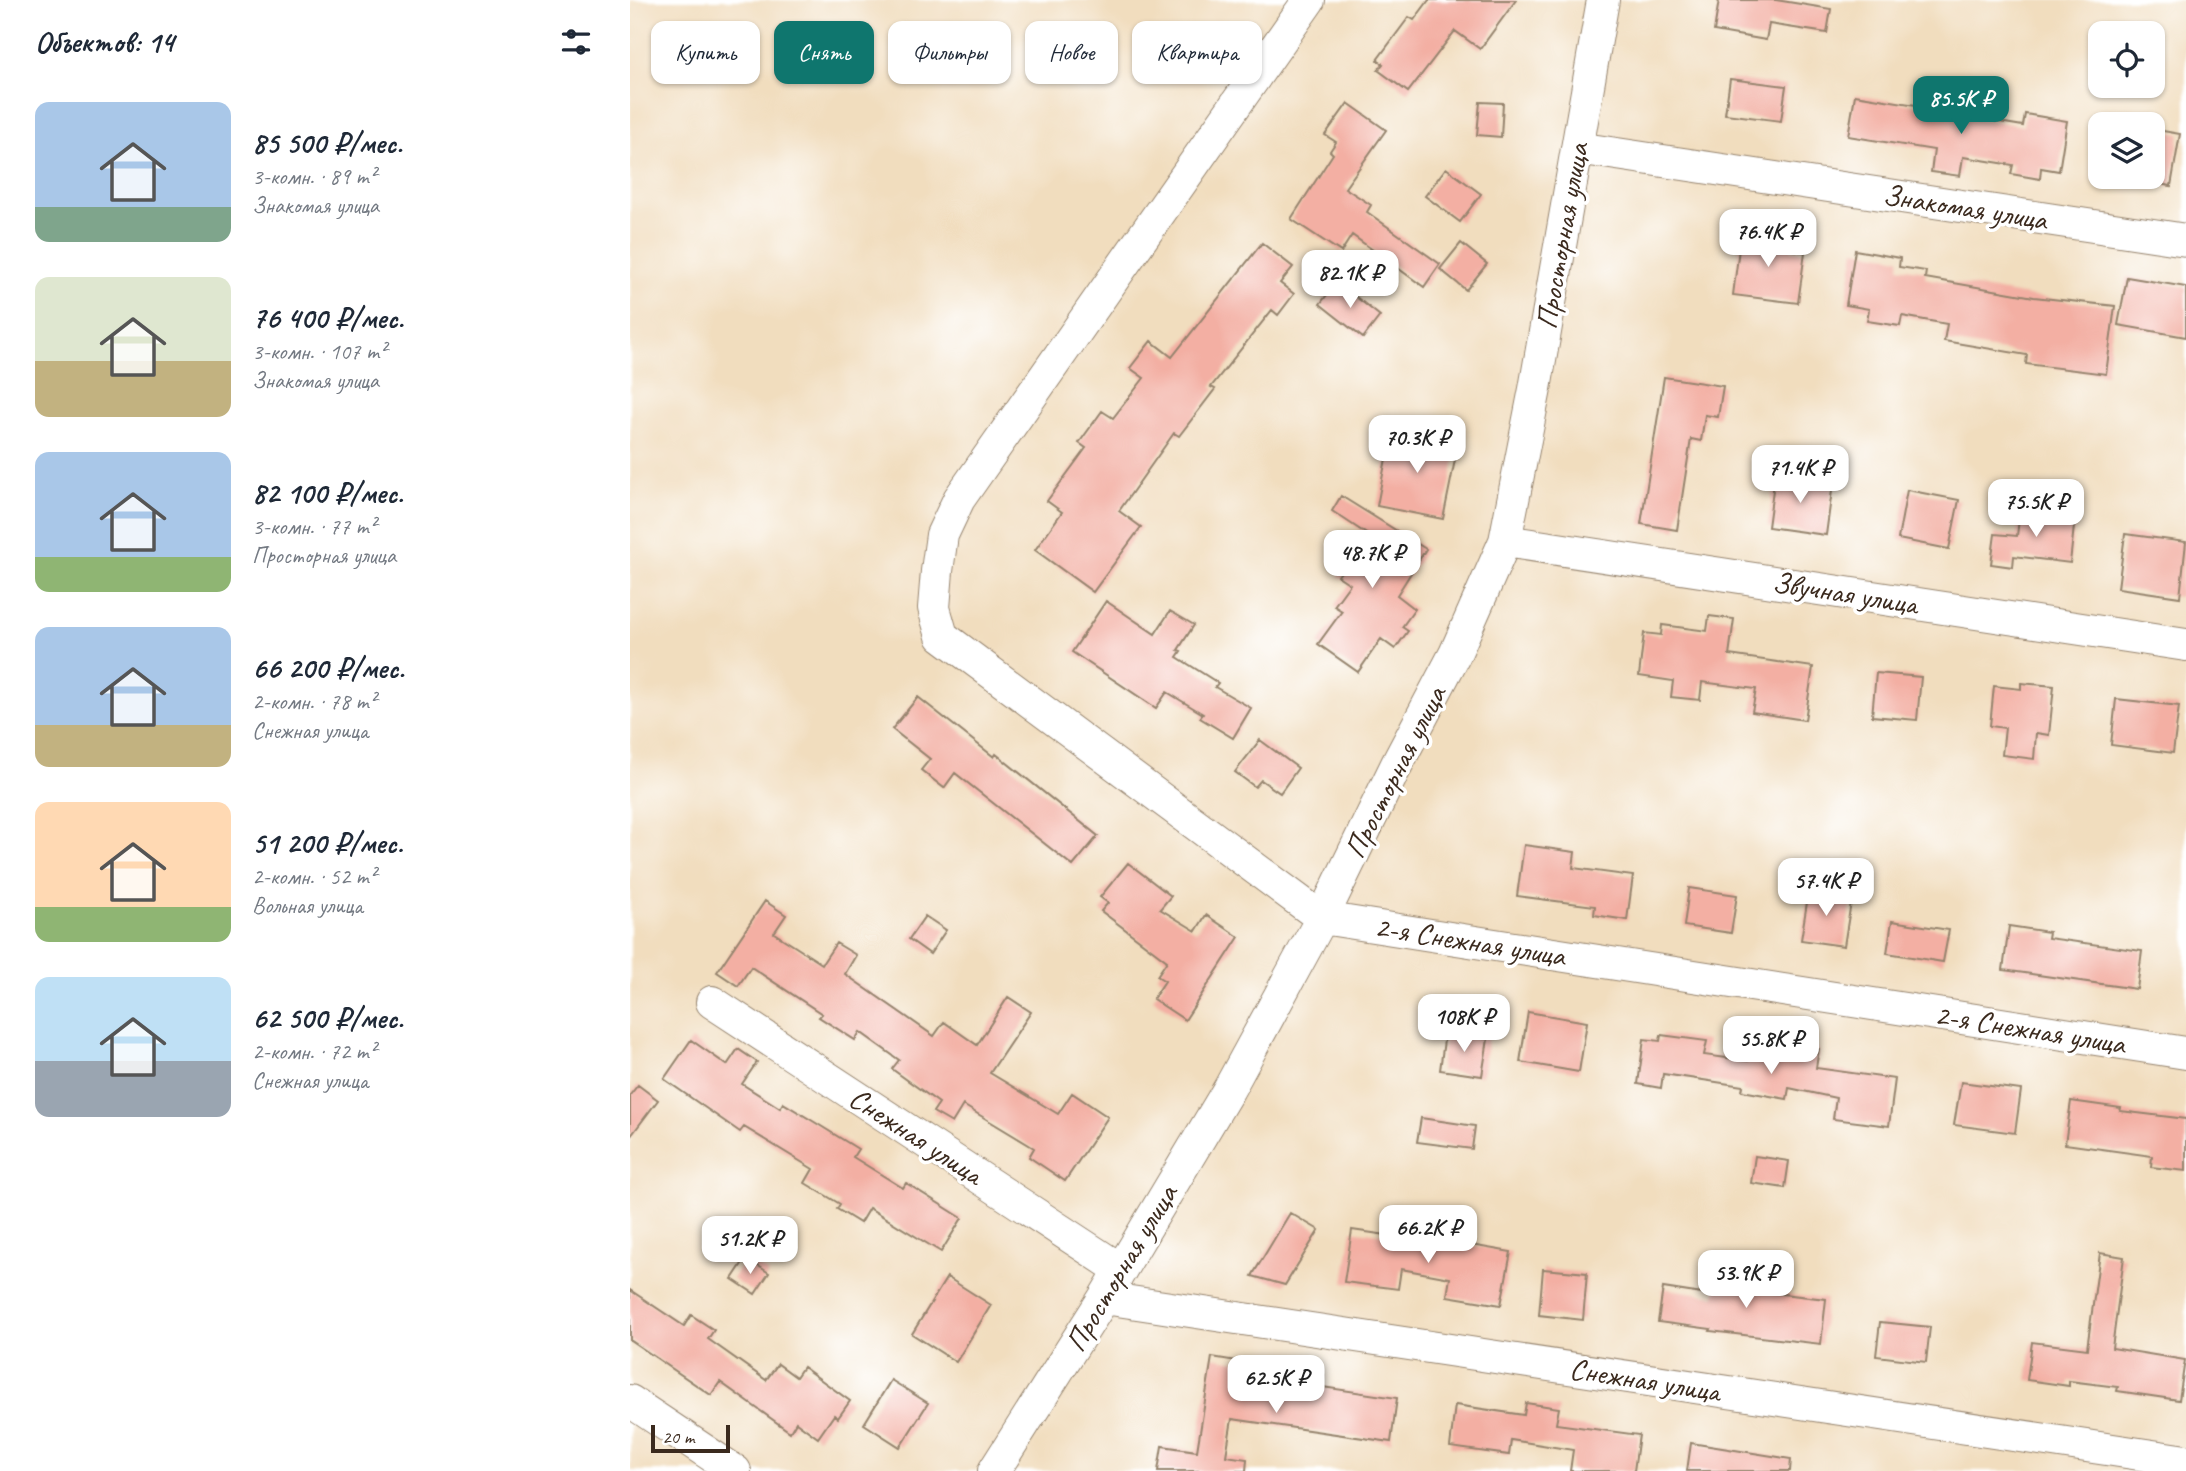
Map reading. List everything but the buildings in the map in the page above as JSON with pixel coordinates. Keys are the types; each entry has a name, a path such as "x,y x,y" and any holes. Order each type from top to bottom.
{"street":[{"name":"2-я Снежная улица","path":"1309,0 959,499 942,535 934,608 942,636 1322,918 2186,1053"},
{"name":"Просторная улица","path":"994,1471 1104,1298 1229,1089 1322,918 1397,764 1455,654 1504,541 1535,389 1603,0"},
{"name":"Знакомая улица","path":"1577,148 2186,240"},
{"name":"Звучная улица","path":"1504,541 2186,645"},
{"name":"Снежная улица","path":"712,1002 1121,1270"},
{"name":"Снежная улица","path":"1104,1298 2186,1461"},
{"path":"630,1401 735,1471"}]}
